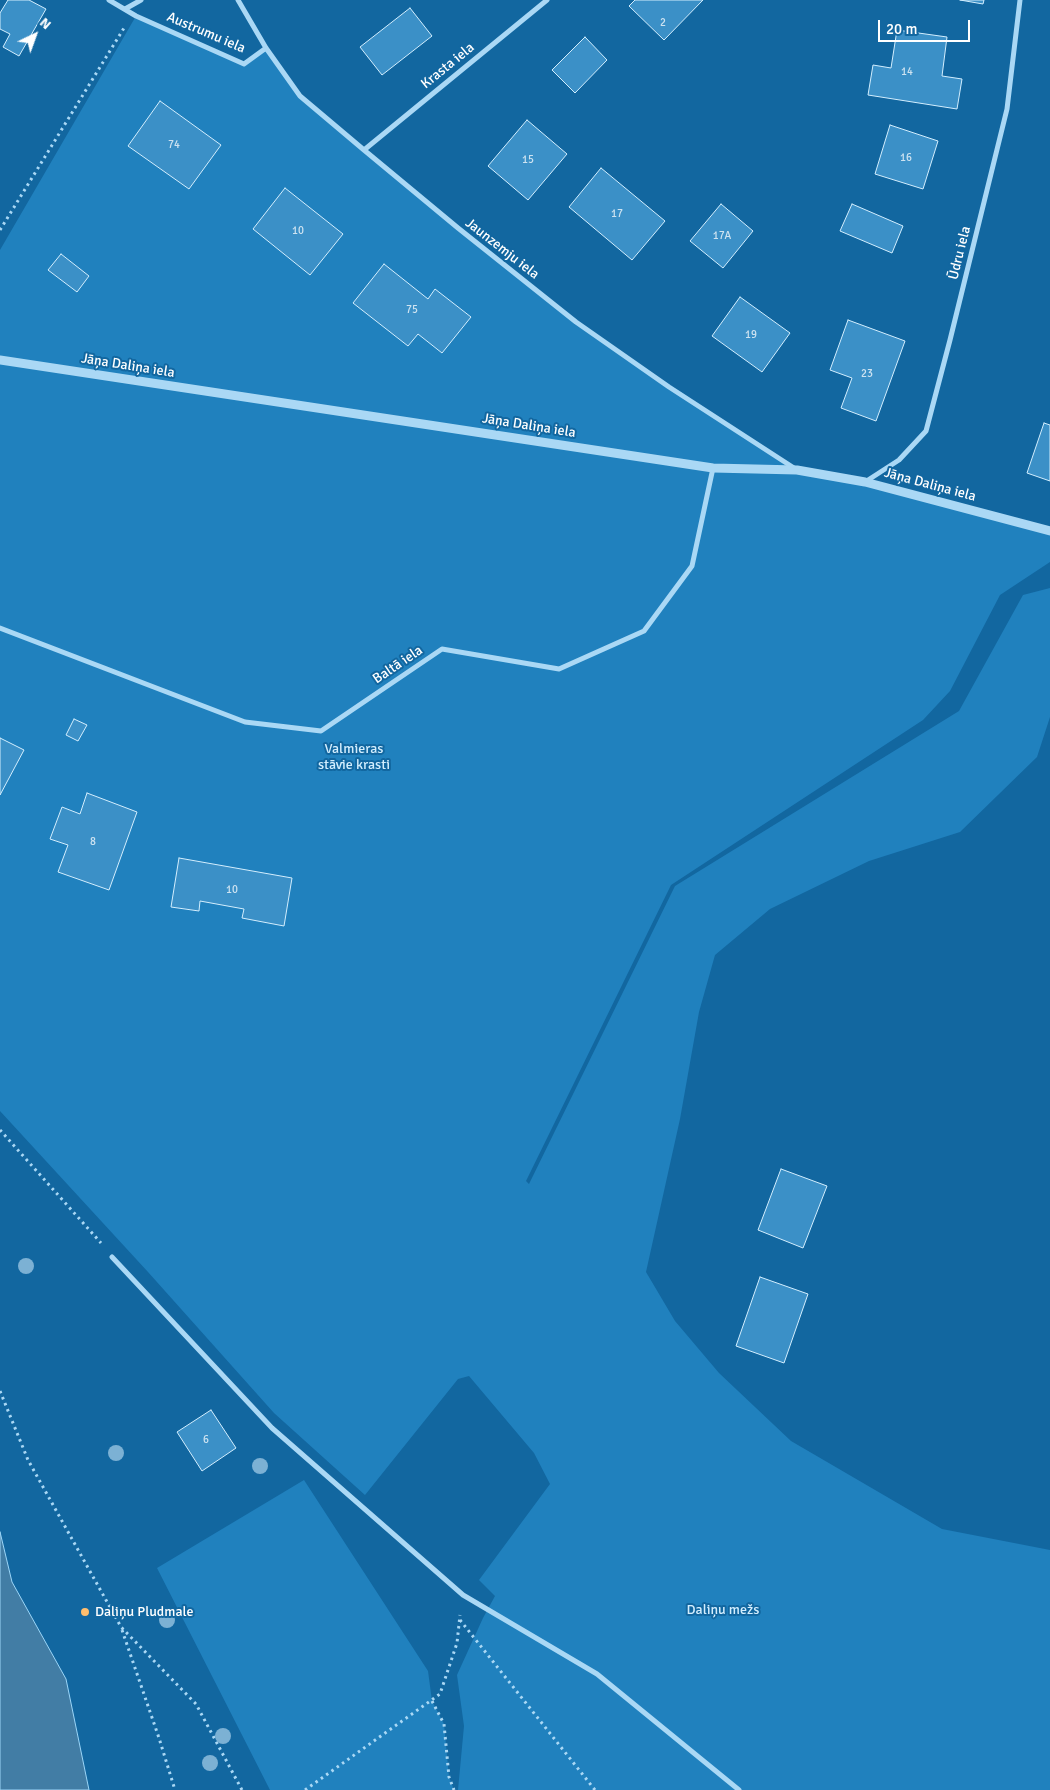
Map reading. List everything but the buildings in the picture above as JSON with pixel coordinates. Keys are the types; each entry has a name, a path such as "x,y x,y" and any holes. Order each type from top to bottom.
{"street":[{"name":"Austrumu iela","path":"108,0 132,14 244,64 266,48"},
{"path":"124,9 141,0"},
{"name":"Jaunzemju iela","path":"238,0 266,48 300,96 364,150 576,322 669,387 797,470"},
{"name":"Krasta iela","path":"364,150 546,0"},
{"name":"Ūdru iela","path":"865,482 899,460 926,430 1007,109 1020,0"},
{"name":"Jāņa Daliņa iela","path":"0,360 714,468 797,470 865,482 1050,531"},
{"name":"Baltā iela","path":"0,628 245,722 321,731 442,649 559,669 644,632 692,566 714,468"},
{"path":"112,1257 272,1428 462,1595 597,1674 702,1762 739,1790"}],"path":[{"path":"0,230 132,14"},
{"path":"0,1130 112,1257"},
{"path":"0,1391 28,1460 121,1627 175,1790"},
{"path":"305,1790 440,1694 457,1643 462,1595"},
{"path":"460,1619 595,1790"},
{"path":"121,1627 196,1704 242,1790"},
{"path":"432,1701 444,1724 449,1777 454,1790"}],"green space":[{"path":"136,16 244,64 266,48 300,96 576,322 797,470 865,482 1050,531 1050,562 1000,595 950,691 923,720 671,885 526,1181 529,1184 675,886 959,711 1023,595 1050,588 1050,717 1037,757 960,832 869,861 770,909 715,955 699,1012 680,1119 646,1272 675,1321 719,1373 791,1441 942,1529 1050,1550 1050,1790 458,1790 464,1726 457,1675 495,1596 479,1580 550,1484 534,1453 469,1376 458,1379 365,1495 274,1413 0,1111 0,250"},
{"path":"304,1480 428,1671 432,1701 444,1724 449,1777 454,1790 270,1790 157,1568"}],"shaded area":[{"path":"0,1532 12,1582 66,1679 89,1790 0,1790"}],"place":[{"name":"Daliņu Pludmale","path":"85,1612"}],"park label":[{"name":"Valmieras stāvie krasti","path":"354,758"},
{"name":"Daliņu mežs","path":"723,1610"}]}
